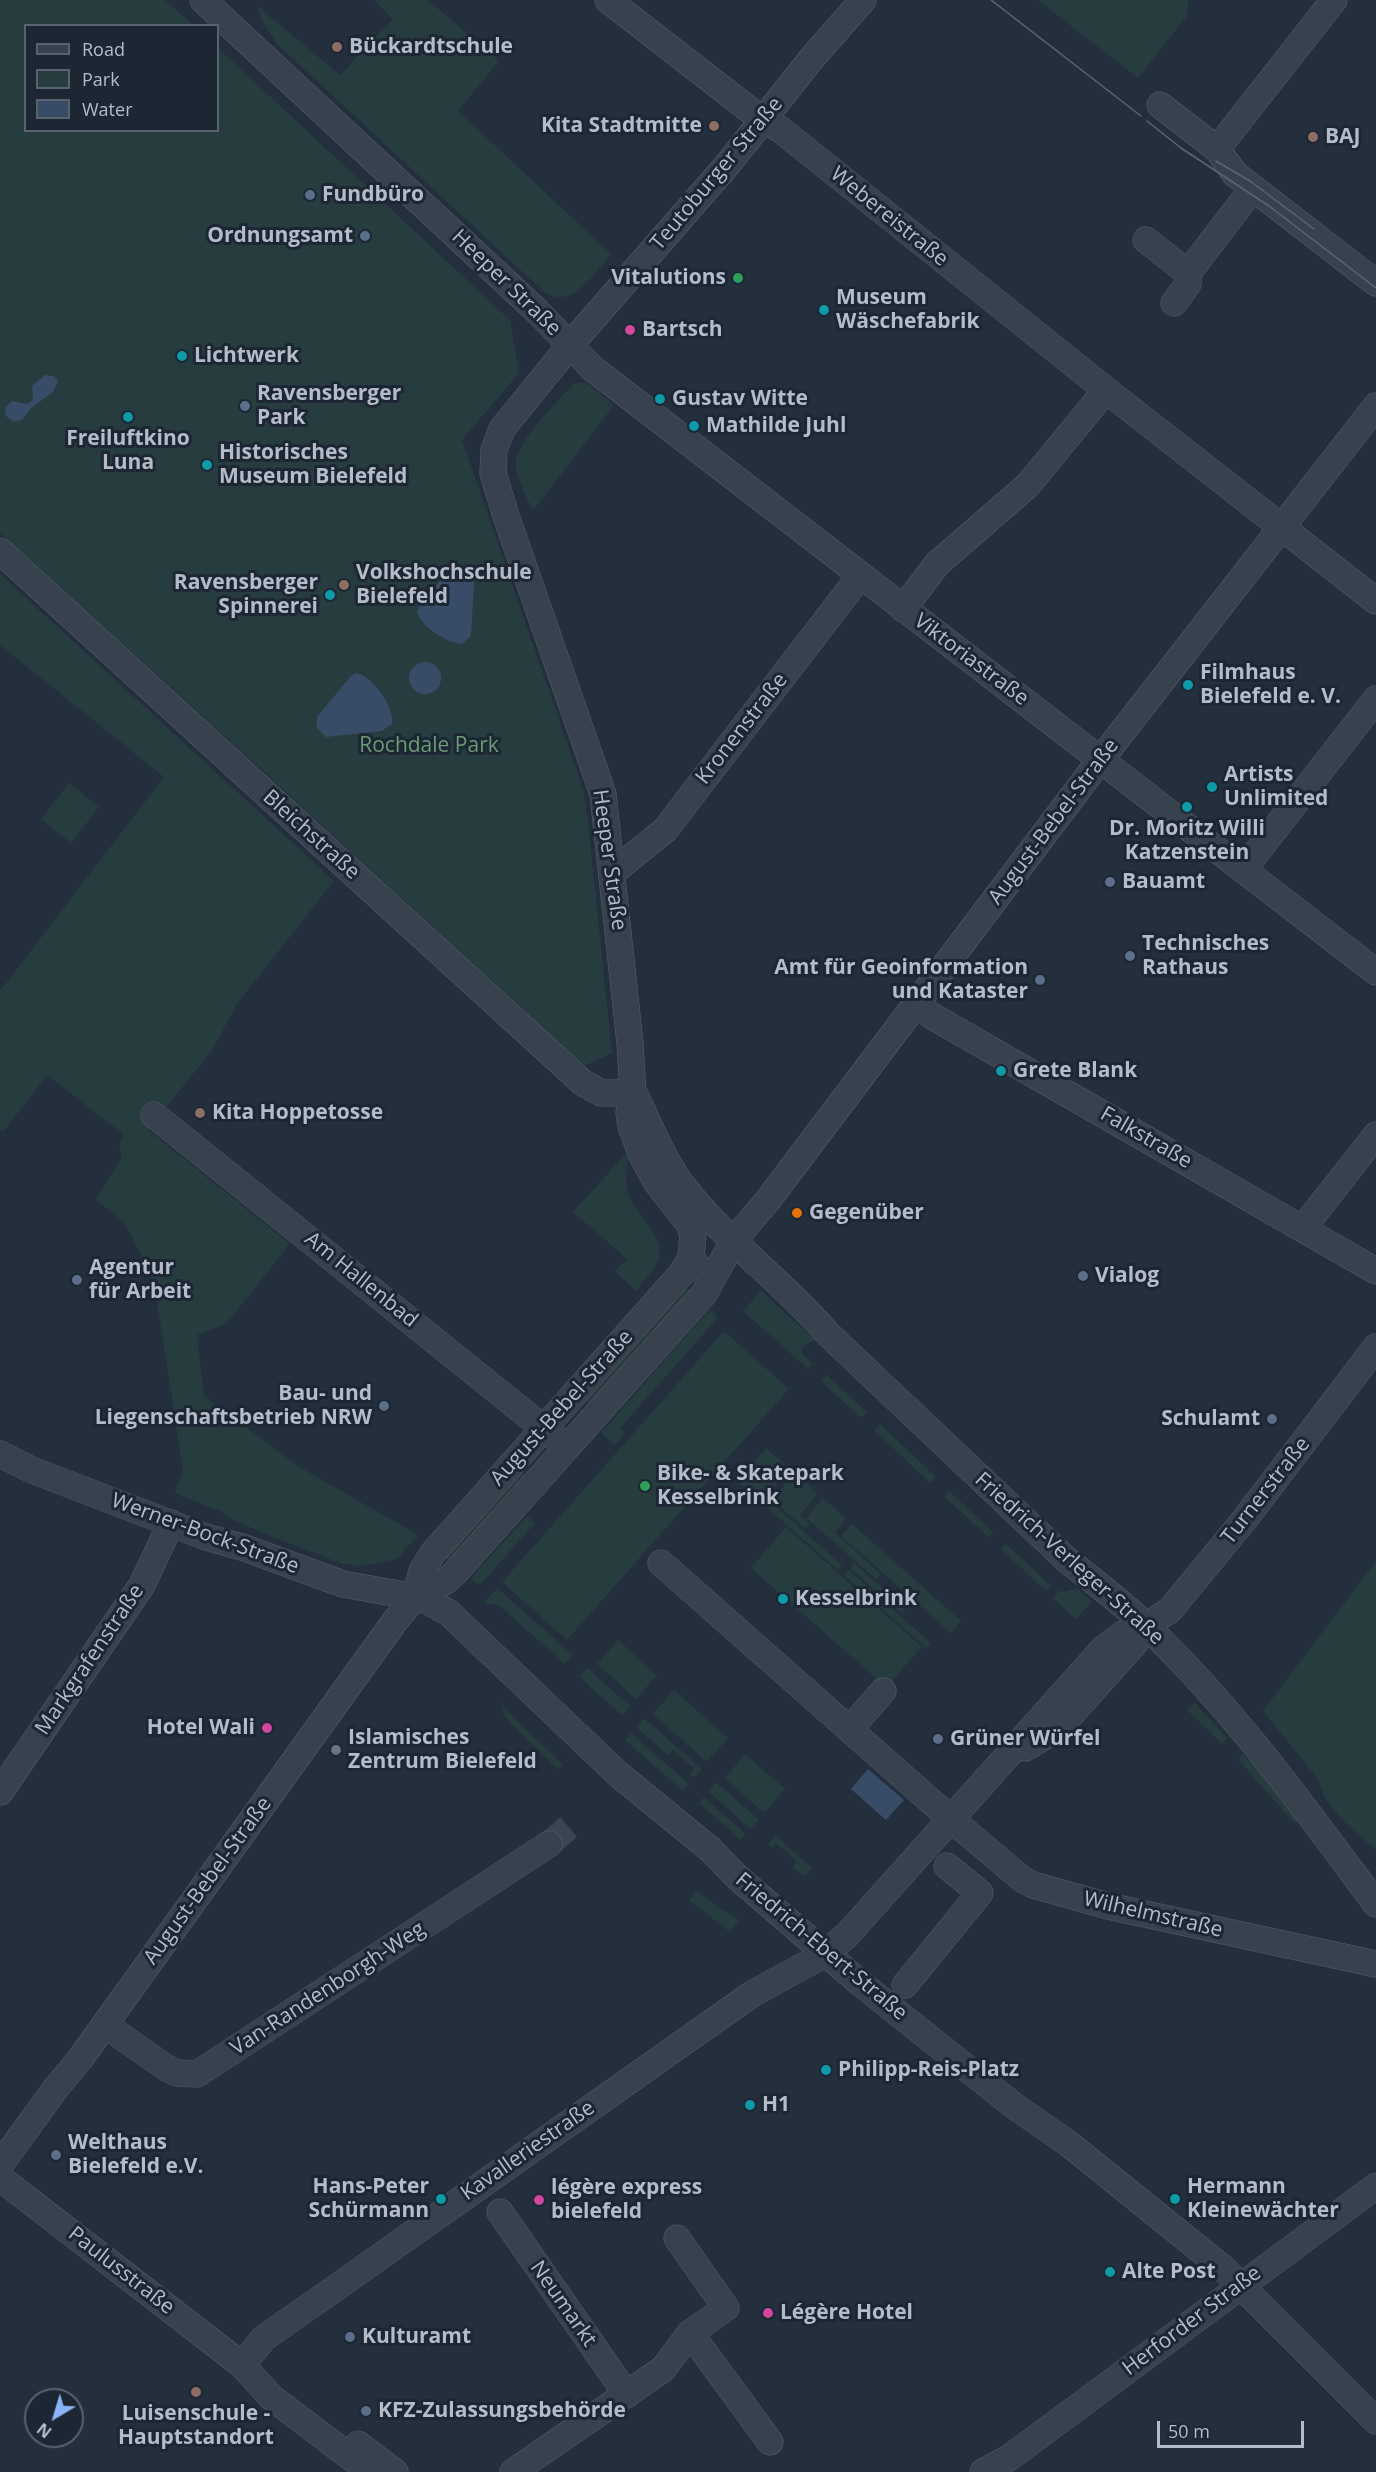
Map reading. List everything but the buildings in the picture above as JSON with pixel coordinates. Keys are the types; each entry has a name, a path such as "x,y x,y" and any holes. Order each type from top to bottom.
{"street":[{"name":"Heeper Straße","path":"203,0 538,312 570,345 502,429 494,450 493,473 603,794 613,872 633,1093 629,1113 642,1156 657,1183 689,1224 693,1234 691,1258 682,1274"},
{"name":"Webereistraße","path":"608,0 886,214 1376,601"},
{"name":"Teutoburger Straße","path":"570,345 764,119 862,0"},
{"path":"1217,149 1334,0"},
{"path":"1160,105 1217,149 1230,168 1253,188 1376,283"},
{"path":"1174,303 1188,284 1188,273 1253,188"},
{"path":"1146,240 1188,273"},
{"name":"Viktoriastraße","path":"570,345 592,368 1376,972"},
{"path":"903,609 938,564 1028,485 1106,390"},
{"name":"August-Bebel-Straße","path":"415,1597 446,1581 455,1573 704,1294 734,1240 754,1217 1101,759 1376,406"},
{"name":"Bleichstraße","path":"0,551 582,1082 601,1093 633,1093"},
{"name":"Kronenstraße","path":"613,872 665,830 860,576"},
{"path":"1243,870 1376,699"},
{"name":"Falkstraße","path":"916,1004 932,1016 1376,1271"},
{"name":"Heeper Straße","path":"633,1093 670,1167 685,1189 734,1240"},
{"name":"Am Hallenbad","path":"154,1115 545,1427 567,1447"},
{"path":"1303,1228 1376,1135"},
{"name":"August-Bebel-Straße","path":"0,2165 105,2025 387,1632 415,1597 422,1571 432,1553 682,1274 734,1240"},
{"name":"Friedrich-Verleger-Straße","path":"734,1240 804,1306 828,1334 1067,1560 1104,1588 1146,1626 1260,1749 1376,1904"},
{"name":"Turnerstraße","path":"1146,1626 1170,1610 1193,1584 1376,1347"},
{"name":"Werner-Bock-Straße","path":"0,1454 32,1470 171,1523 343,1584 415,1597"},
{"name":"Markgrafenstraße","path":"0,1792 142,1585 171,1523"},
{"path":"662,1563 952,1820"},
{"name":"Friedrich-Ebert-Straße","path":"415,1597 439,1606 458,1621 618,1774 711,1850 736,1876 825,1954 1014,2105 1069,2144 1204,2253 1241,2285 1376,2421"},
{"path":"825,1954 847,1935 942,1827 952,1820 1108,1644 1123,1634 1146,1626"},
{"path":"850,1729 883,1691"},
{"name":"Wilhelmstraße","path":"952,1820 1022,1879 1055,1893 1376,1964"},
{"name":"Van-Randenborgh-Weg","path":"105,2025 168,2069 177,2073 197,2074 549,1844"},
{"path":"906,1985 980,1893 946,1866"},
{"name":"Kavalleriestraße","path":"242,2364 264,2338 649,2066 752,1994 825,1954"},
{"name":"Paulusstraße","path":"0,2178 242,2364 282,2385 395,2472"},
{"name":"Herforder Straße","path":"983,2472 1003,2465 1376,2186"},
{"name":"Neumarkt","path":"500,2212 627,2395"},
{"path":"513,2472 663,2369 690,2333 726,2308 678,2238"},
{"path":"690,2333 770,2442"},
{"name":"Paulusstraße","path":"242,2364 271,2397 370,2472"}],"green space":[{"name":"Ravensberger Park","path":"0,0 165,0 192,24 24,24 24,132 219,132 219,49 510,320 519,373 462,440 583,789 612,1053 584,1066 0,533"},
{"path":"374,0 428,0 499,61 458,111 611,254 581,288 563,297 553,296 543,291 277,44 262,21 257,6 340,75 393,19"},
{"path":"1038,0 1189,0 1187,16 1138,78"},
{"path":"574,383 586,383 614,405 533,511 519,478 516,467 517,458 521,447 538,423"},
{"path":"0,574 334,881 236,1005 213,1049 148,1130 290,1244 227,1323 197,1335 204,1396 296,1465 418,1535 397,1559 361,1566 343,1564 270,1536 222,1512 175,1493 183,1471 155,1288 125,1223 96,1200 122,1156 119,1147 123,1134 47,1075 3,1132 0,1129 0,991 164,777 0,645"},
{"path":"69,783 99,807 71,843 41,819"},
{"path":"629,1150 626,1177 629,1195 651,1228 660,1255 653,1270 636,1291 615,1271 627,1259 573,1212"},
{"path":"685,1286 691,1291 591,1403 587,1402 586,1400"},
{"path":"761,1291 815,1340 802,1348 802,1353 813,1363 808,1369 743,1311"},
{"path":"710,1309 716,1315 716,1320 620,1428 625,1433 615,1445 601,1433"},
{"name":"Bike- & Skatepark Kesselbrink","path":"724,1331 789,1389 567,1640 502,1582"},
{"path":"827,1375 867,1412 861,1418 821,1381"},
{"path":"880,1424 936,1477 930,1483 874,1430"},
{"path":"766,1448 789,1468 765,1497 842,1565 838,1570 737,1481"},
{"path":"522,1471 525,1476 450,1562 444,1556"},
{"path":"795,1473 818,1494 800,1515 810,1524 805,1529 772,1499"},
{"path":"949,1491 993,1532 988,1537 944,1496"},
{"path":"823,1498 846,1519 835,1533 881,1574 876,1579 806,1518"},
{"path":"527,1516 535,1523 482,1583 476,1584 472,1581 472,1577"},
{"path":"852,1524 961,1621 951,1633 841,1536"},
{"path":"786,1527 922,1647 886,1687 751,1568"},
{"path":"1006,1544 1051,1586 1046,1591 1001,1549"},
{"path":"1376,1561 1376,1849 1333,1809 1318,1779 1263,1711"},
{"path":"854,1563 906,1608 901,1613 850,1568"},
{"path":"849,1570 931,1643 926,1648 844,1575"},
{"path":"497,1588 573,1655 565,1664 504,1610 495,1604 484,1603"},
{"path":"1077,1588 1092,1602 1076,1619 1053,1598 1060,1590 1063,1592"},
{"path":"618,1640 657,1675 636,1699 597,1664"},
{"path":"587,1668 630,1706 622,1715 579,1677"},
{"path":"674,1690 728,1738 707,1762 653,1714"},
{"path":"500,1703 563,1765 558,1770 505,1717"},
{"path":"1195,1703 1227,1738 1222,1744 1187,1710"},
{"path":"644,1718 702,1769 694,1778 690,1774 694,1768 673,1750 668,1755 636,1727"},
{"path":"631,1733 689,1784 683,1791 625,1740"},
{"path":"745,1754 785,1789 764,1813 725,1778"},
{"path":"1243,1754 1272,1784 1299,1819 1294,1823 1238,1759"},
{"path":"716,1782 759,1820 750,1829 708,1791"},
{"path":"704,1797 746,1834 741,1840 699,1803"},
{"path":"776,1836 812,1868 804,1877 792,1867 797,1861 776,1843 772,1848 768,1844"},
{"path":"697,1891 739,1921 730,1932 689,1900"}],"water":[{"path":"45,375 54,376 58,381 53,392 31,408 22,420 14,422 7,417 6,407 12,401 27,404 33,400 32,386"},
{"path":"457,565 469,569 474,580 471,636 462,644 449,641 428,628 417,611 425,596"},
{"path":"425,662 436,667 441,678 436,689 425,694 414,689 409,678 414,667"},
{"path":"356,673 370,680 382,693 390,709 392,724 382,731 326,737 317,728 317,717"},
{"path":"868,1769 904,1800 886,1820 851,1789"}],"tunnel":[{"path":"549,1844 576,1821"}],"tram line":[{"path":"991,0 1141,116"},
{"path":"1147,121 1181,148 1269,206 1376,288"},
{"path":"1216,161 1250,181 1314,229"}],"place":[{"name":"Bückardtschule","path":"337,47"},
{"name":"Kita Stadtmitte","path":"714,126"},
{"name":"BAJ","path":"1313,137"},
{"name":"Fundbüro","path":"310,195"},
{"name":"Ordnungsamt","path":"365,236"},
{"name":"Vitalutions","path":"738,278"},
{"name":"Museum Wäschefabrik","path":"824,310"},
{"name":"Bartsch","path":"630,330"},
{"name":"Lichtwerk","path":"182,356"},
{"name":"Gustav Witte","path":"660,399"},
{"name":"Ravensberger Park","path":"245,406"},
{"name":"Freiluftkino Luna","path":"128,417"},
{"name":"Mathilde Juhl","path":"694,426"},
{"name":"Historisches Museum Bielefeld","path":"207,465"},
{"name":"Volkshochschule Bielefeld","path":"344,585"},
{"name":"Ravensberger Spinnerei","path":"330,595"},
{"name":"Filmhaus Bielefeld e. V.","path":"1188,685"},
{"name":"Artists Unlimited","path":"1212,787"},
{"name":"Dr. Moritz Willi Katzenstein","path":"1187,807"},
{"name":"Bauamt","path":"1110,882"},
{"name":"Technisches Rathaus","path":"1130,956"},
{"name":"Amt für Geoinformation und Kataster","path":"1040,980"},
{"name":"Grete Blank","path":"1001,1071"},
{"name":"Kita Hoppetosse","path":"200,1113"},
{"name":"Gegenüber","path":"797,1213"},
{"name":"Vialog","path":"1083,1276"},
{"name":"Agentur für Arbeit","path":"77,1280"},
{"name":"Bau- und Liegenschaftsbetrieb NRW","path":"384,1406"},
{"name":"Schulamt","path":"1272,1419"},
{"name":"Bike- & Skatepark Kesselbrink","path":"645,1486"},
{"name":"Kesselbrink","path":"783,1599"},
{"name":"Hotel Wali","path":"267,1728"},
{"name":"Grüner Würfel","path":"938,1739"},
{"name":"Islamisches Zentrum Bielefeld","path":"336,1750"},
{"name":"Philipp-Reis-Platz","path":"826,2070"},
{"name":"H1","path":"750,2105"},
{"name":"Welthaus Bielefeld e.V.","path":"56,2155"},
{"name":"Hans-Peter Schürmann","path":"441,2199"},
{"name":"Hermann Kleinewächter","path":"1175,2199"},
{"name":"légère express bielefeld","path":"539,2200"},
{"name":"Alte Post","path":"1110,2272"},
{"name":"Légère Hotel","path":"768,2313"},
{"name":"Kulturamt","path":"350,2337"},
{"name":"Luisenschule - Hauptstandort","path":"196,2392"},
{"name":"KFZ-Zulassungsbehörde","path":"366,2411"}],"park label":[{"name":"Rochdale Park","path":"429,746"}]}
